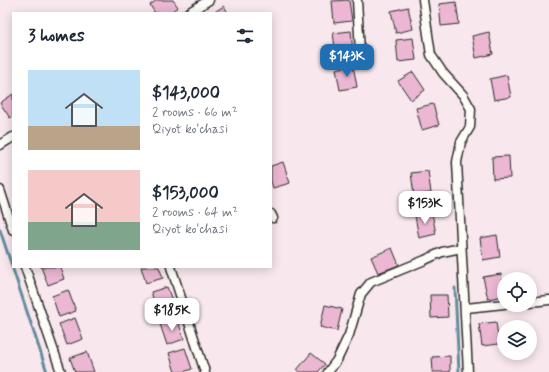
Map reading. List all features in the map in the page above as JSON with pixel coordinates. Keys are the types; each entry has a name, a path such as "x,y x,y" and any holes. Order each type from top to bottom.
{"street":[{"path":"191,12 209,0"},
{"path":"357,0 360,52"},
{"path":"423,0 431,55 443,73 463,95 471,109 470,127 461,142 457,162 461,248 466,308 468,372"},
{"path":"0,145 12,138"},
{"path":"0,190 12,227"},
{"path":"328,372 337,360 350,335 361,294 371,282 442,252 461,248"},
{"path":"25,268 61,372"},
{"path":"171,268 205,372"},
{"path":"537,301 549,300"},
{"path":"466,308 497,305"}],"building":[{"path":"157,0 173,0 178,7 170,12 154,12 150,5"},
{"path":"349,0 352,21 334,23 332,1"},
{"path":"456,2 459,24 441,26 439,4"},
{"path":"224,6 227,12 215,12"},
{"path":"408,7 413,29 396,33 391,11"},
{"path":"351,31 353,53 336,55 333,33"},
{"path":"489,32 493,54 476,58 472,36"},
{"path":"413,38 416,60 398,62 396,40"},
{"path":"353,65 357,87 340,90 336,69"},
{"path":"413,72 425,90 411,100 398,81"},
{"path":"507,75 511,97 494,100 490,79"},
{"path":"12,95 12,117 10,118 0,103"},
{"path":"433,104 439,125 422,130 416,108"},
{"path":"509,156 510,178 493,179 492,157"},
{"path":"283,162 290,183 273,188 272,166"},
{"path":"428,171 431,193 414,195 411,173"},
{"path":"432,213 436,234 419,238 415,216"},
{"path":"497,235 500,257 483,260 480,238"},
{"path":"392,248 399,265 378,273 371,257"},
{"path":"41,268 60,268 64,279 48,285"},
{"path":"141,268 159,268 163,278 146,283"},
{"path":"497,275 497,297 488,299 483,277"},
{"path":"167,287 175,308 158,313 151,292"},
{"path":"68,290 76,311 59,317 52,296"},
{"path":"430,295 447,295 448,317 431,318"},
{"path":"325,305 342,309 337,331 320,327"},
{"path":"75,318 83,339 67,345 59,324"},
{"path":"177,318 184,339 167,345 160,324"},
{"path":"496,322 497,344 482,346 479,324"},
{"path":"185,348 192,369 183,372 175,372 169,353"},
{"path":"87,352 94,372 75,372 70,358"},
{"path":"311,353 325,364 318,372 299,372 297,370"},
{"path":"450,356 450,372 433,372 432,357"}],"waterway":[{"path":"0,230 12,266"},
{"path":"13,268 47,372"},
{"path":"455,288 459,372"}]}
